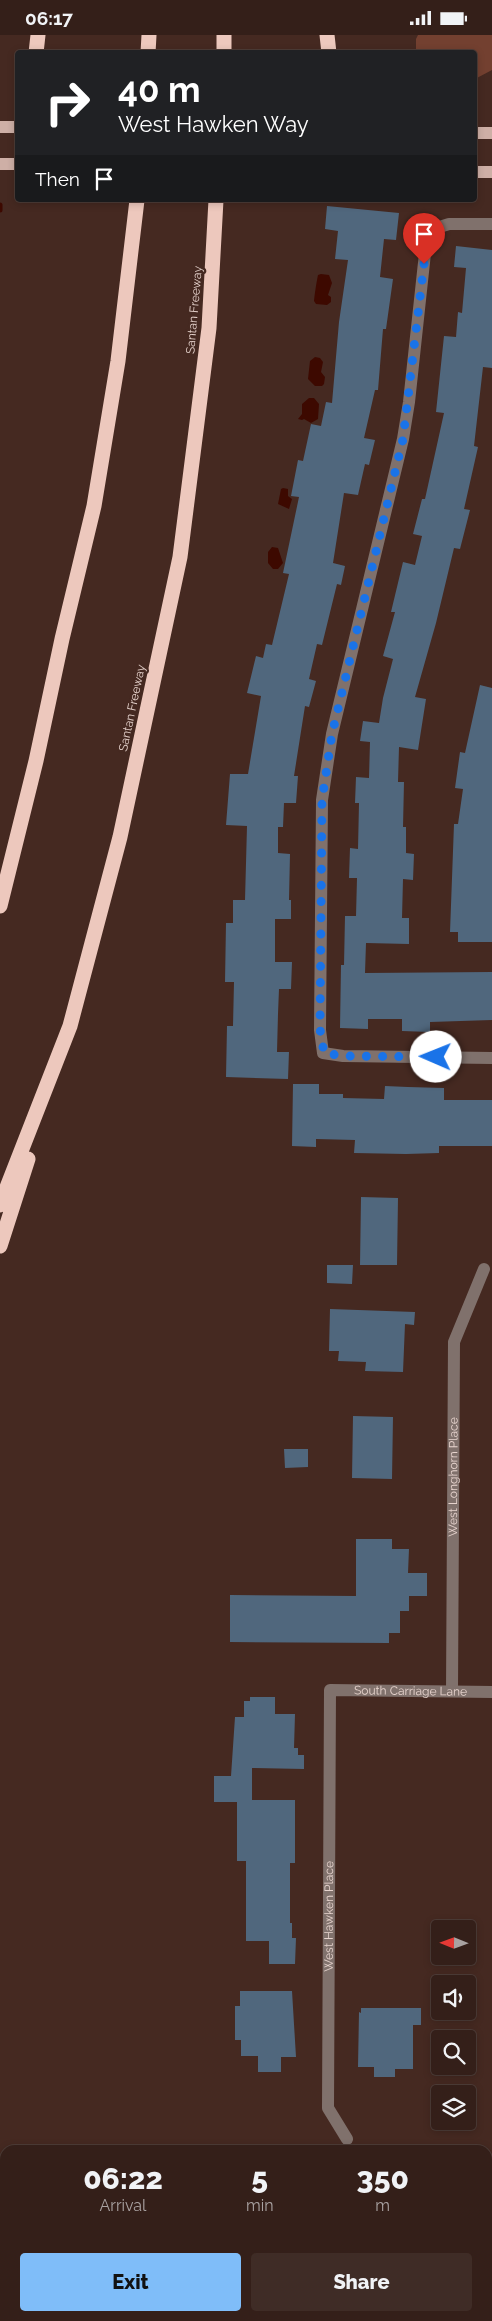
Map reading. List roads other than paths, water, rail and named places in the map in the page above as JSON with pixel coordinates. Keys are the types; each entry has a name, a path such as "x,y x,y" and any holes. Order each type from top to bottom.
{"highway":[{"path":"36,50 38,35"},
{"path":"148,50 149,35"},
{"path":"224,35 224,50"},
{"path":"328,35 329,50"},
{"path":"0,906 36,761 62,639 94,506 118,361 137,202"},
{"name":"Santan Freeway","path":"0,1205 70,1026 120,837 180,557 209,328 216,202"},
{"path":"0,1246 70,1026"}],"main road":[{"path":"0,127 15,127"},
{"path":"477,133 492,133"},
{"path":"0,164 15,164"},
{"path":"477,172 492,172"}],"street":[{"path":"492,224 449,224 433,229 426,244 403,439 332,734 322,800 320,1029 324,1053 343,1056 492,1058"},
{"name":"West Longhorn Place","path":"452,1691 454,1341 484,1269"},
{"name":"South Carriage Lane","path":"330,1689 492,1692"},
{"name":"West Hawken Place","path":"330,1689 328,2109 347,2139"}],"waterway":[{"path":"0,205 0,210"}]}
